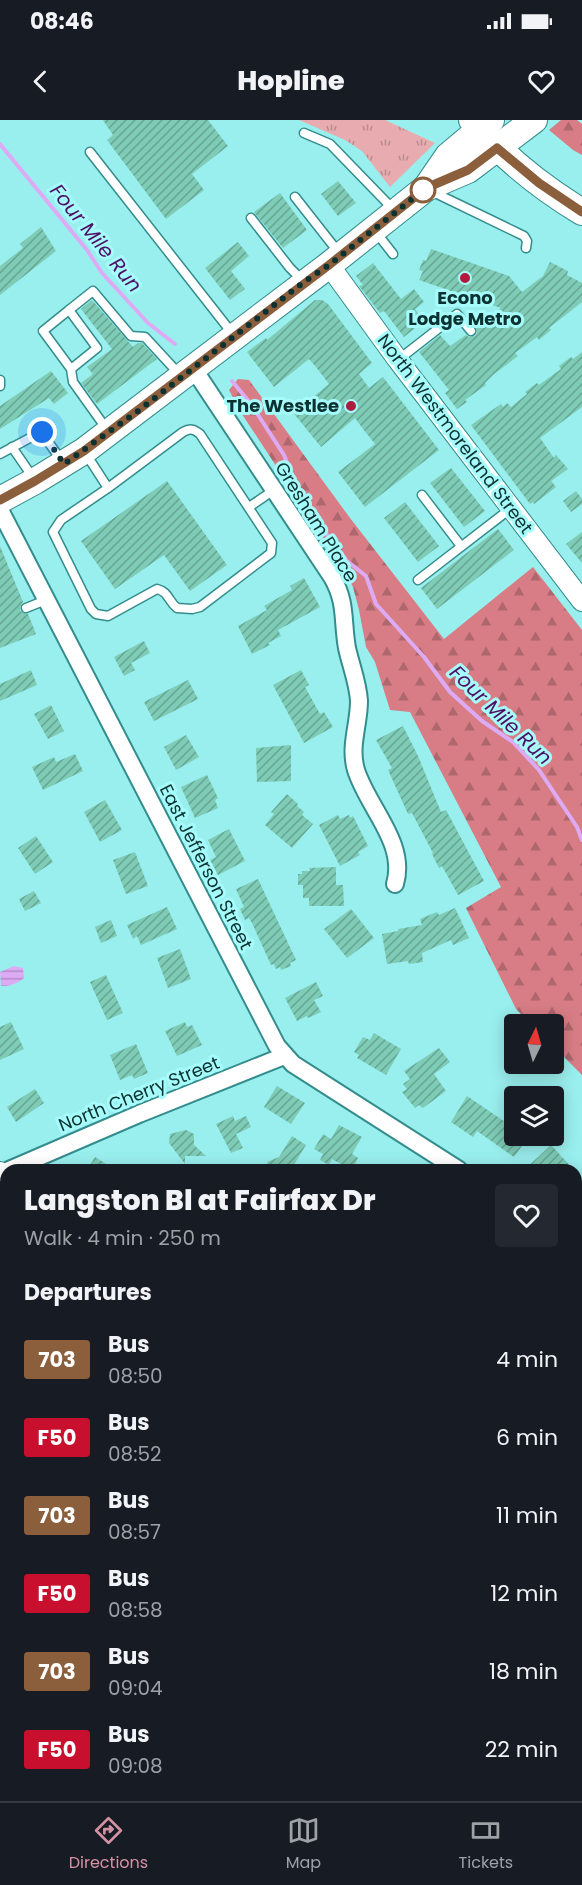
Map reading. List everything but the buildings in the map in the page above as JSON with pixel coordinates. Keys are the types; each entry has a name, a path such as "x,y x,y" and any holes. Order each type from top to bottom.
{"main road":[{"path":"0,500 74,458 304,282 335,261 426,188 468,170 534,120"},
{"path":"426,188 448,156 481,123 497,148 539,183 582,212"}],"street":[{"name":"North Westmoreland Street","path":"335,261 398,360 582,601"},
{"name":"Gresham Place","path":"188,373 273,490 332,577 343,604 346,644 359,700 353,745 354,761 360,780 397,853 399,868 395,884"},
{"name":"East Jefferson Street","path":"0,510 277,1047 293,1064 450,1164"},
{"name":"North Cherry Street","path":"26,1164 118,1123 284,1056"}],"lane":[{"path":"304,133 330,144 396,212"},
{"path":"90,152 238,334"},
{"path":"426,188 524,236 527,241 526,248"},
{"path":"295,197 335,261"},
{"path":"251,218 290,268 304,282"},
{"path":"374,230 393,254"},
{"path":"109,432 74,382 71,369 43,331 93,291 131,336 145,337 188,373"},
{"path":"69,310 97,348 71,369"},
{"path":"398,360 457,314 471,331"},
{"path":"0,380 0,386"},
{"path":"190,429 200,434 249,507 272,543 271,553 200,607 177,608 163,590 157,589 108,616 96,614 91,609 53,532 61,520 108,488 190,429"},
{"path":"0,454 37,432 42,432 108,488"},
{"path":"12,447 35,481"},
{"path":"249,507 273,490"},
{"path":"422,495 461,546"},
{"path":"418,580 511,508"},
{"path":"26,608 46,600"}],"green space":[{"path":"299,120 385,120 435,143 390,187 362,151 345,140"},
{"path":"561,120 577,120 582,124 582,155 549,130"},
{"path":"238,379 249,380 350,518 444,639 533,567 582,630 582,1075 564,1057 564,1014 521,1014 516,1009 466,908 501,887 410,712 390,710 375,662 366,647 353,587 343,568 240,411 229,390"}],"shaded area":[{"path":"14,966 23,968 24,978 19,982 1,986 0,972"}],"waterway":[{"name":"Four Mile Run","path":"0,144 87,250 102,273 148,323 175,344"},
{"name":"Four Mile Run","path":"232,381 251,404 284,455 294,481 328,536 347,561 366,576 376,604 424,657 450,692 482,721 513,742 539,770 577,827 582,840"}],"bus line":[{"name":"703","path":"0,500 84,451 304,282 314,277 426,188 468,170 497,148 539,183 582,212"}],"place":[{"name":"Econo Lodge Metro","path":"465,278"},
{"name":"The Westlee","path":"351,406"}],"route":[{"path":"42,432 64,464 138,411 304,282 314,277 426,188 423,190"}]}
